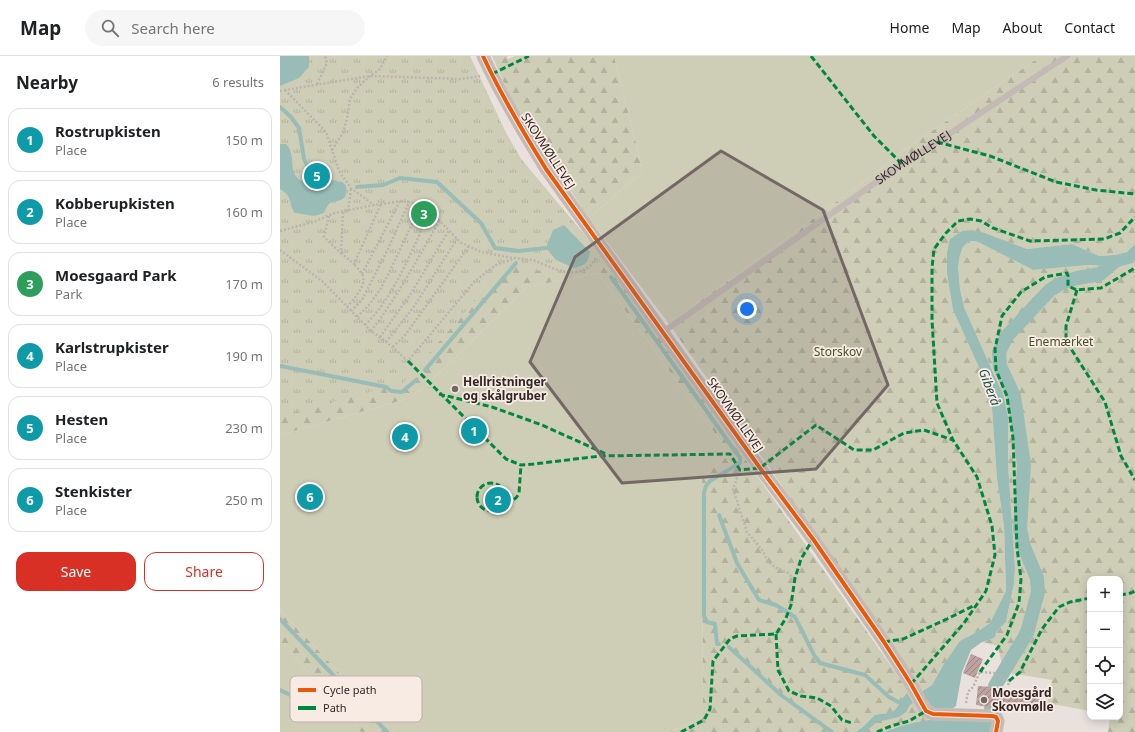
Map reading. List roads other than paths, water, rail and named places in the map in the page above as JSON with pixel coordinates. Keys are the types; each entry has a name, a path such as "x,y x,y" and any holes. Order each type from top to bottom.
{"street":[{"name":"SKOVMØLLEVEJ","path":"483,56 522,131 546,168 760,468 813,539 884,642 911,684 926,711 933,714 996,717 998,721 996,732"}],"lane":[{"name":"SKOVMØLLEVEJ","path":"664,332 902,164 1066,56"}],"water":[{"path":"280,56 309,56 309,67 299,78 280,86"},
{"path":"280,144 286,144 289,149 293,171 299,179 305,182 313,178 342,182 346,188 345,197 329,204 324,213 314,216 296,213 288,196 280,189"},
{"path":"564,225 590,252 587,262 581,266 574,268 556,260 546,248 553,230"},
{"name":"Giberå","path":"972,230 985,233 1027,249 1072,244 1099,256 1115,255 1127,252 1135,244 1135,260 1133,263 1119,267 1089,265 1033,270 978,242 968,242 963,247 958,267 960,289 964,307 1004,397 1008,417 1008,463 1015,568 1014,584 1006,622 997,631 995,637 982,642 971,650 962,672 956,706 949,711 938,710 931,706 921,692 932,685 960,641 990,623 1006,591 1004,526 997,479 991,394 953,310 947,274 947,253 950,239 962,231"},
{"path":"907,693 913,703 906,712 899,717 877,722 865,732 856,732 875,715 894,711"},
{"path":"936,719 993,722 991,732 885,732 897,727"}],"waterway":[{"path":"280,107 291,117 299,128 304,159 313,178"},
{"path":"357,187 383,185 400,178 437,182 481,223 495,248 519,251 546,248"},
{"path":"991,709 995,686 1027,633 1038,592 1037,578 1024,547 1020,529 1024,465 1014,396 1000,366 999,352 1007,336 1050,290 1060,284 1077,278 1100,274 1114,262"},
{"path":"425,370 516,263"},
{"path":"611,277 740,458 740,463 710,481 704,492 704,616 707,622 715,624 717,644 719,644"},
{"path":"280,366 386,387 391,391 402,392 416,380"},
{"path":"719,515 737,563 759,600 776,605 795,617 814,655 820,663 865,675 889,697 904,705"},
{"path":"280,619 334,676"},
{"path":"729,647 781,695 832,732"},
{"path":"280,690 290,695"},
{"path":"378,722 387,732"}],"place":[{"name":"Hesten","path":"317,176"},
{"name":"Moesgaard Park","path":"424,214"},
{"name":"Hellristninger og skålgruber","path":"455,389"},
{"name":"Rostrupkisten","path":"474,431"},
{"name":"Karlstrupkister","path":"405,437"},
{"name":"Stenkister","path":"310,497"},
{"name":"Kobberupkisten","path":"498,500"},
{"name":"Moesgård Skovmølle","path":"984,700"}],"park label":[{"name":"Enemærket","path":"1061,342"},
{"name":"Storskov","path":"838,352"}]}
